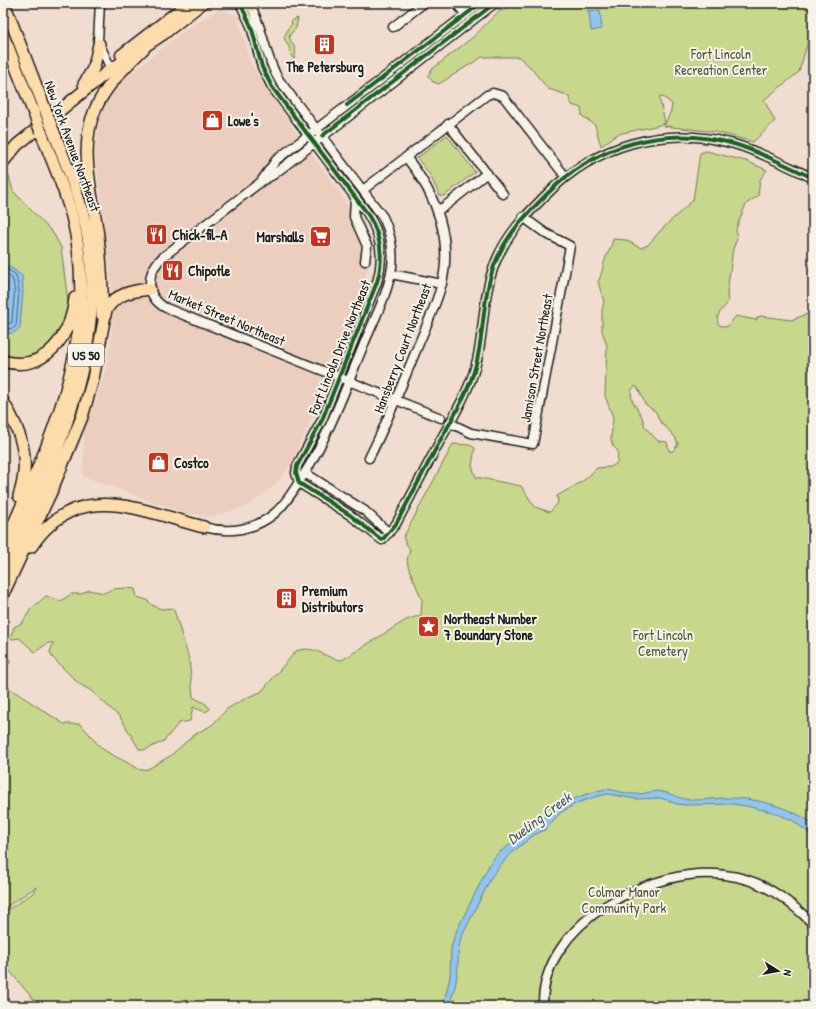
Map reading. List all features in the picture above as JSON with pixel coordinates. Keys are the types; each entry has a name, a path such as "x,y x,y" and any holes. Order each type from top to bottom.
{"highway":[{"name":"New York Avenue Northeast","path":"3,576 70,416 82,375 88,340 91,288 88,238 74,187 4,3"},
{"name":"New York Avenue Northeast","path":"3,34 42,132 71,212 78,246 81,281 80,320 74,362 68,386 56,424 3,549"},
{"path":"84,84 94,68 99,44"},
{"path":"102,97 125,68 144,48"},
{"path":"3,151 22,133 84,84 110,67"},
{"path":"102,328 102,269 87,149 91,120 111,76 110,67"},
{"path":"3,162 17,146 110,67"},
{"path":"3,361 12,363 28,363 44,356 57,345 68,325 74,305 75,292 71,212"},
{"path":"3,594 51,492 82,417 94,379 106,310 116,298 125,294 150,289"},
{"path":"3,402 18,430 22,442 25,461 22,487 3,543"},
{"path":"3,594 37,539 59,519 80,508 98,504 117,504 204,528"}],"main road":[{"path":"110,67 188,3"},
{"path":"110,67 144,48 203,3"},
{"path":"164,34 183,26 212,3"}],"street":[{"path":"100,3 99,44 110,67"},
{"name":"Fort Lincoln Drive Northeast","path":"240,3 248,18 258,55 268,81 370,218 376,229 380,246 381,264 377,282 320,425 297,466 296,474 299,483"},
{"path":"393,27 424,3"},
{"path":"456,3 466,15"},
{"path":"313,143 481,3"},
{"path":"308,135 379,87 495,3"},
{"name":"Fort Lincoln Drive Northeast","path":"204,528 227,531 240,530 258,524 280,508 299,483 328,432 384,295 391,274 392,251 387,227 380,212 276,75 269,60 258,20 250,4"},
{"path":"363,190 448,124 487,95 493,93 500,94 565,176"},
{"path":"448,124 503,194"},
{"name":"Market Street Northeast","path":"262,181 273,162 308,135"},
{"path":"299,483 356,519 382,540 389,533 464,398 476,367 481,342 486,294 493,270 507,240 523,218 565,176 593,158 622,146 651,138 685,136 704,138 736,145 813,178"},
{"name":"Market Street Northeast","path":"313,143 158,261 151,273 150,289 158,302 169,310 441,418"},
{"name":"Hansberry Court Northeast","path":"369,458 396,400 442,284 444,250 442,231 437,210 426,184 406,157"},
{"path":"437,210 446,205 486,173"},
{"path":"355,198 354,217 367,246 365,260"},
{"name":"Jamison Street Northeast","path":"450,423 471,432 533,444 570,246 545,233 523,218"},
{"path":"391,274 442,284"},
{"path":"304,473 365,511 389,533"},
{"path":"543,1006 547,982 553,962 563,944 578,927 614,901 643,888 667,880 712,873 751,880 782,896 813,924"}],"shaded area":[{"path":"221,8 238,17 251,64 296,132 365,229 370,261 363,287 334,367 291,464 275,485 248,506 214,516 186,514 83,476 84,433 105,372 111,342 113,317 110,272 95,154 99,118 121,81 179,35"}],"green space":[{"name":"Fort Lincoln Recreation Center","path":"505,3 813,3 813,24 799,72 764,100 775,121 753,142 716,132 664,126 671,111 672,104 662,96 659,97 665,122 660,125 618,134 601,146 595,125 582,116 581,108 572,105 569,97 564,94 548,89 530,67 519,57 482,57 439,84 433,82 428,76 431,70 473,37 497,13 506,8 497,9"},
{"path":"298,18 296,28 289,36 296,52 294,59 291,56 290,49 284,38 288,28 292,24 291,21"},
{"path":"447,135 475,172 444,196 440,196 430,175 417,158"},
{"path":"706,151 746,161 767,170 760,180 758,196 746,204 736,229 737,239 733,249 727,293 728,302 718,315 718,321 719,325 727,327 736,316 756,320 761,316 791,320 813,312 813,1006 39,1006 3,963 3,913 33,893 36,887 3,909 3,666 5,679 9,688 64,724 80,724 104,750 140,770 148,769 170,756 194,735 212,725 227,709 248,697 261,692 296,651 310,649 342,660 406,620 421,615 422,600 408,566 407,560 410,550 403,538 453,444 470,445 475,448 472,466 476,477 521,486 535,507 550,512 558,503 557,496 583,481 597,468 611,467 617,463 618,451 613,446 611,439 613,417 605,396 607,346 602,331 602,310 604,302 598,282 613,239 626,240 641,248 648,245 662,229 693,200 700,153","holes":["635,386 638,388 645,404 656,412 659,420 675,437 678,444 673,451 669,451 667,442 658,441 645,427 642,417 632,400 631,391"]},
{"path":"9,176 13,191 53,233 61,247 69,310 56,339 39,355 19,359 3,356 3,186"},
{"path":"112,589 135,589 137,597 147,600 152,605 161,609 172,608 174,610 189,659 193,697 206,704 210,709 205,712 193,707 190,721 179,723 164,741 145,750 139,749 120,717 90,690 79,684 52,657 50,652 53,643 48,643 35,652 19,638 10,638 14,627 22,623 31,609 46,596 61,601 71,594 81,594 89,590 104,593"},
{"path":"3,653 11,661 9,664 3,666"}],"water":[{"path":"600,10 602,29 591,31 589,13 587,11"},
{"path":"9,266 22,276 23,291 20,327 15,332 8,333 3,332 3,267"},
{"path":"606,789 635,794 660,791 688,800 740,798 772,804 811,822 813,824 813,839 809,833 792,820 772,812 733,804 686,805 677,804 661,798 636,799 608,794 577,803 560,813 546,829 534,835 509,855 492,876 461,938 455,987 449,1006 443,1006 450,977 451,948 455,934 490,863 497,854 560,806 589,793"}],"railway":[{"path":"3,28 9,3"}],"cycle path":[{"path":"240,3 251,26 262,67 272,87 367,213 372,221 378,238 381,255 377,282 322,420 297,466 296,473 299,483 350,515 382,540 396,524 468,388 476,365 479,350 487,290 500,251 524,218 565,178 586,163 632,143 657,138 682,136 708,138 744,147 813,178"},
{"path":"347,105 481,3"},
{"path":"322,136 495,3"}],"place":[{"name":"The Petersburg","path":"325,44"},
{"name":"Lowe's","path":"212,120"},
{"name":"Chick-fil-A","path":"157,234"},
{"name":"Marshalls","path":"320,236"},
{"name":"Chipotle","path":"172,270"},
{"name":"Costco","path":"158,462"},
{"name":"Premium Distributors","path":"286,598"},
{"name":"Northeast Number 7 Boundary Stone","path":"429,626"}],"park label":[{"name":"Fort Lincoln Cemetery","path":"663,642"},
{"name":"Colmar Manor Community Park","path":"624,900"}],"water label":[{"name":"Dueling Creek","path":"539,818"}]}
